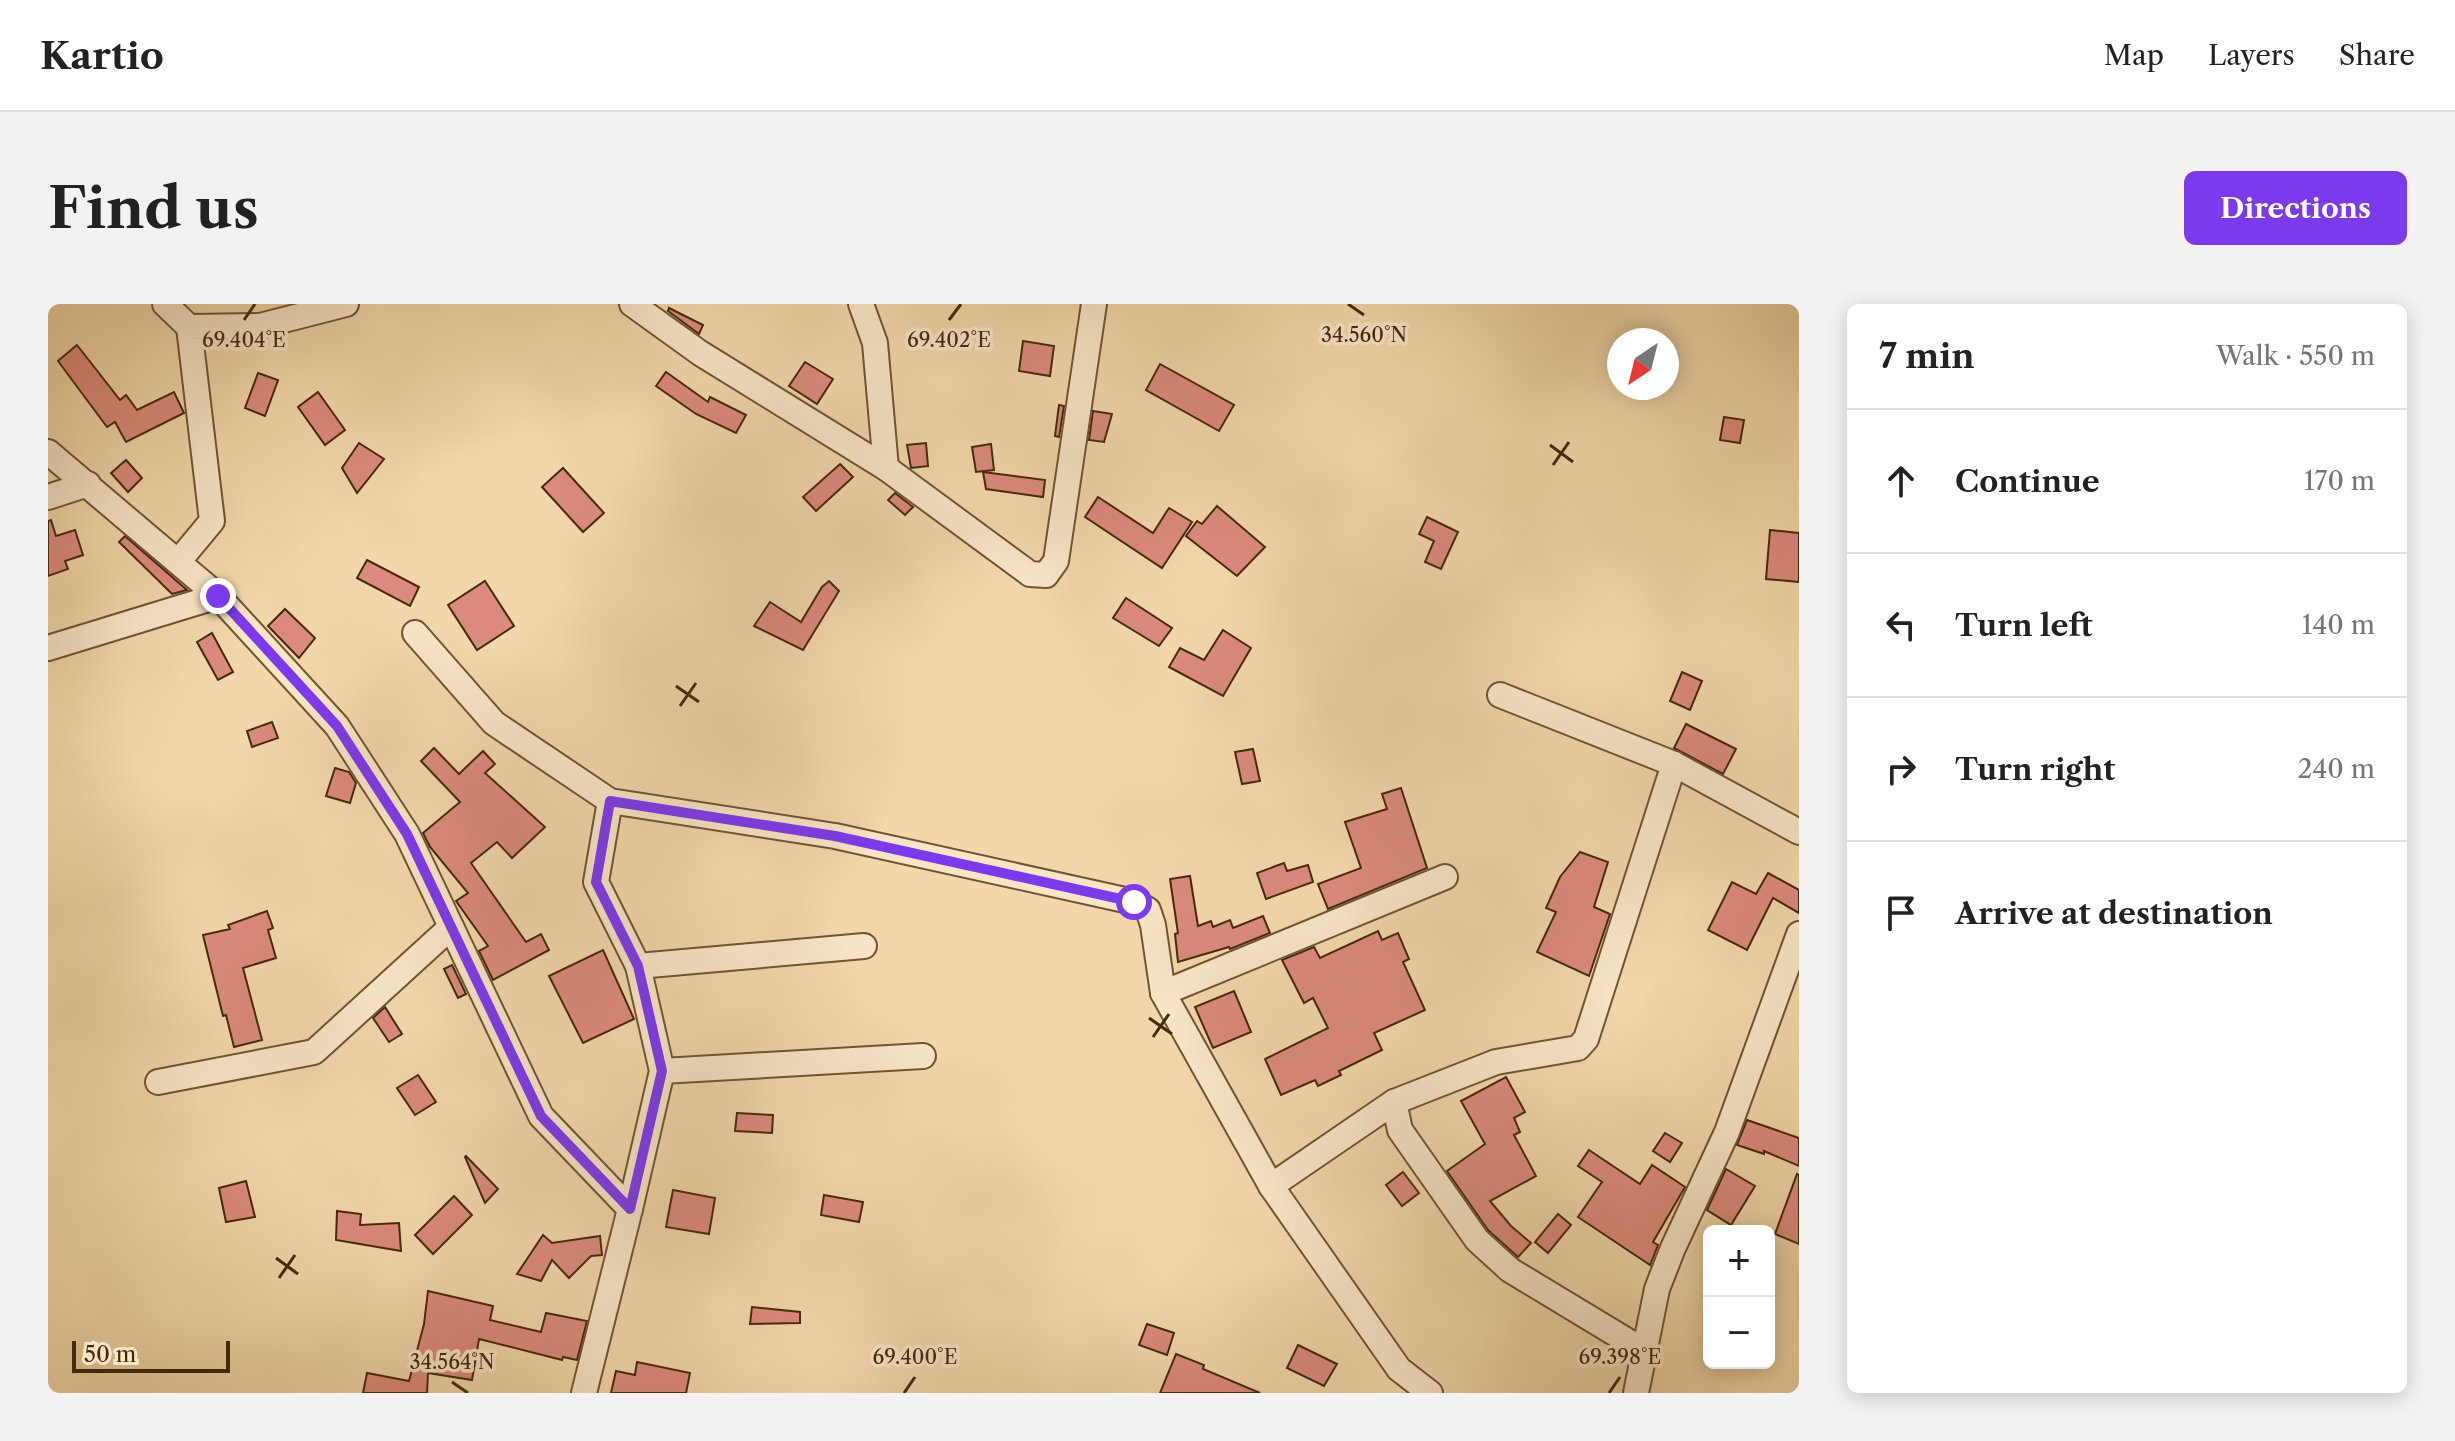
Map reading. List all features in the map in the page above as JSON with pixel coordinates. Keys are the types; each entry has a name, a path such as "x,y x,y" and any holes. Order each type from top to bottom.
{"street":[{"path":"165,304 189,327 212,521 178,562"},
{"path":"189,327 260,326 346,304"},
{"path":"632,304 700,353 886,468 1030,574 1046,575 1056,561 1094,304"},
{"path":"861,304 875,343 886,468"},
{"path":"48,452 218,596 337,726 407,834 541,1116 630,1209"},
{"path":"48,497 88,484"},
{"path":"48,648 218,596"},
{"path":"415,633 494,723 610,801 835,836 1134,902 1148,910 1163,993 1271,1186 1399,1369 1430,1393"},
{"path":"1500,695 1674,764 1799,832"},
{"path":"1271,1186 1394,1102 1496,1062 1578,1048 1586,1039 1674,764"},
{"path":"584,1393 662,1071 638,966 596,882 610,801"},
{"path":"1163,993 1445,877"},
{"path":"158,1082 314,1052 451,927"},
{"path":"1636,1393 1657,1289 1727,1132 1799,934"},
{"path":"638,966 864,946"},
{"path":"662,1071 923,1056"},
{"path":"1394,1102 1400,1130 1477,1240 1510,1270 1644,1351"}],"building":[{"path":"669,308 703,325 699,334 668,311"},
{"path":"1023,341 1054,346 1050,376 1019,371"},
{"path":"77,345 120,400 126,395 137,410 174,392 184,413 126,442 115,422 107,427 58,361"},
{"path":"805,362 833,379 817,404 789,386"},
{"path":"1160,364 1234,405 1219,431 1146,390"},
{"path":"666,372 708,402 710,397 746,415 736,433 696,414 656,386"},
{"path":"258,373 278,380 265,416 245,408"},
{"path":"318,392 345,430 325,445 298,407"},
{"path":"1059,405 1064,406 1059,437 1055,436"},
{"path":"1093,411 1112,414 1104,442 1089,440"},
{"path":"1724,417 1744,420 1740,443 1720,440"},
{"path":"359,443 384,459 357,493 342,468"},
{"path":"926,443 928,466 911,468 907,445"},
{"path":"991,444 994,470 976,472 972,447"},
{"path":"126,460 142,478 128,492 111,473"},
{"path":"840,464 853,477 816,511 803,497"},
{"path":"563,468 604,513 583,532 542,487"},
{"path":"983,472 1045,480 1043,497 986,489"},
{"path":"895,493 913,507 905,515 888,500"},
{"path":"1098,497 1153,533 1169,508 1192,522 1162,568 1085,517"},
{"path":"1217,506 1265,547 1237,576 1186,536 1197,521 1202,524"},
{"path":"1427,517 1458,532 1441,569 1425,562 1434,541 1419,534"},
{"path":"51,520 56,536 75,530 83,555 65,561 68,569 48,576 48,521"},
{"path":"1770,530 1799,533 1799,582 1766,579"},
{"path":"125,536 187,590 172,594 119,542"},
{"path":"367,560 419,587 410,606 357,578"},
{"path":"485,581 514,626 477,650 448,605"},
{"path":"829,581 839,591 803,650 754,626 770,602 801,622"},
{"path":"1126,598 1172,628 1159,646 1113,618"},
{"path":"285,609 315,638 299,658 268,626"},
{"path":"1223,630 1251,648 1223,696 1169,667 1180,648 1204,660"},
{"path":"212,633 233,672 218,680 197,642"},
{"path":"1682,672 1702,681 1690,710 1670,701"},
{"path":"272,722 278,738 252,747 247,731"},
{"path":"1686,724 1736,749 1723,774 1674,748"},
{"path":"434,748 459,774 483,751 495,764 485,773 545,827 512,858 497,842 471,863 526,942 541,934 549,950 493,980 479,951 488,946 456,901 468,893 430,847 423,833 460,802 421,761"},
{"path":"1253,749 1260,781 1242,784 1235,752"},
{"path":"335,768 349,772 356,783 350,803 326,796"},
{"path":"1401,788 1427,868 1328,909 1318,884 1361,868 1345,822 1387,809 1382,794"},
{"path":"1580,852 1608,862 1594,907 1610,914 1589,976 1537,952 1556,912 1546,908 1560,877"},
{"path":"1284,863 1287,871 1308,865 1313,882 1266,899 1257,873"},
{"path":"1768,873 1799,890 1799,913 1773,898 1747,950 1708,930 1732,882 1756,894"},
{"path":"1190,876 1198,926 1211,921 1213,927 1230,920 1233,928 1263,916 1270,933 1230,949 1178,962 1175,934 1178,933 1170,879"},
{"path":"267,911 273,928 268,930 276,958 243,968 262,1040 234,1047 203,935 230,929 228,925"},
{"path":"1378,931 1382,940 1398,933 1409,959 1403,962 1425,1010 1374,1033 1382,1050 1339,1071 1341,1075 1318,1086 1315,1080 1281,1095 1265,1059 1328,1028 1313,998 1304,1003 1282,960 1314,947 1320,958"},
{"path":"603,950 634,1019 583,1043 549,976"},
{"path":"452,965 466,994 458,998 444,969"},
{"path":"1234,991 1251,1032 1213,1048 1195,1007"},
{"path":"385,1007 402,1034 389,1042 373,1018"},
{"path":"418,1075 436,1102 415,1115 397,1088"},
{"path":"1506,1077 1525,1112 1514,1118 1520,1132 1514,1135 1536,1176 1490,1201 1511,1226 1531,1243 1518,1257 1488,1230 1447,1171 1485,1144 1461,1101"},
{"path":"737,1113 773,1115 772,1133 735,1131"},
{"path":"1747,1120 1799,1138 1799,1166 1764,1151 1764,1154 1737,1145"},
{"path":"1665,1133 1682,1143 1670,1162 1653,1151"},
{"path":"1589,1150 1640,1184 1652,1165 1685,1187 1653,1242 1658,1245 1650,1265 1578,1217 1602,1182 1578,1166"},
{"path":"465,1157 498,1189 485,1203"},
{"path":"1726,1169 1755,1186 1731,1225 1707,1210"},
{"path":"1403,1172 1419,1193 1402,1206 1386,1185"},
{"path":"1797,1174 1799,1244 1775,1234"},
{"path":"246,1181 255,1217 226,1222 219,1188"},
{"path":"673,1190 715,1198 709,1234 666,1227"},
{"path":"824,1195 863,1202 859,1222 821,1215"},
{"path":"454,1196 472,1215 433,1254 415,1235"},
{"path":"337,1211 361,1214 360,1225 399,1223 401,1251 336,1240"},
{"path":"1558,1214 1571,1225 1548,1253 1535,1242"},
{"path":"543,1235 552,1243 600,1236 602,1255 591,1256 569,1278 552,1260 541,1281 517,1274"},
{"path":"428,1291 493,1306 490,1320 541,1332 546,1313 587,1321 577,1360 563,1357 562,1360 479,1339 472,1380 428,1373 427,1393 363,1393 367,1373 409,1381 424,1324"},
{"path":"752,1307 800,1312 800,1323 750,1324"},
{"path":"1147,1324 1174,1333 1167,1355 1139,1345"},
{"path":"1298,1345 1337,1364 1324,1386 1287,1368"},
{"path":"1176,1354 1204,1365 1203,1369 1260,1393 1160,1393"},
{"path":"637,1362 690,1373 686,1393 611,1393 616,1371 635,1375"}],"route":[{"path":"218,596 337,726 407,834 541,1116 630,1209 662,1071 638,966 596,882 610,801 835,836 1134,902"}]}
